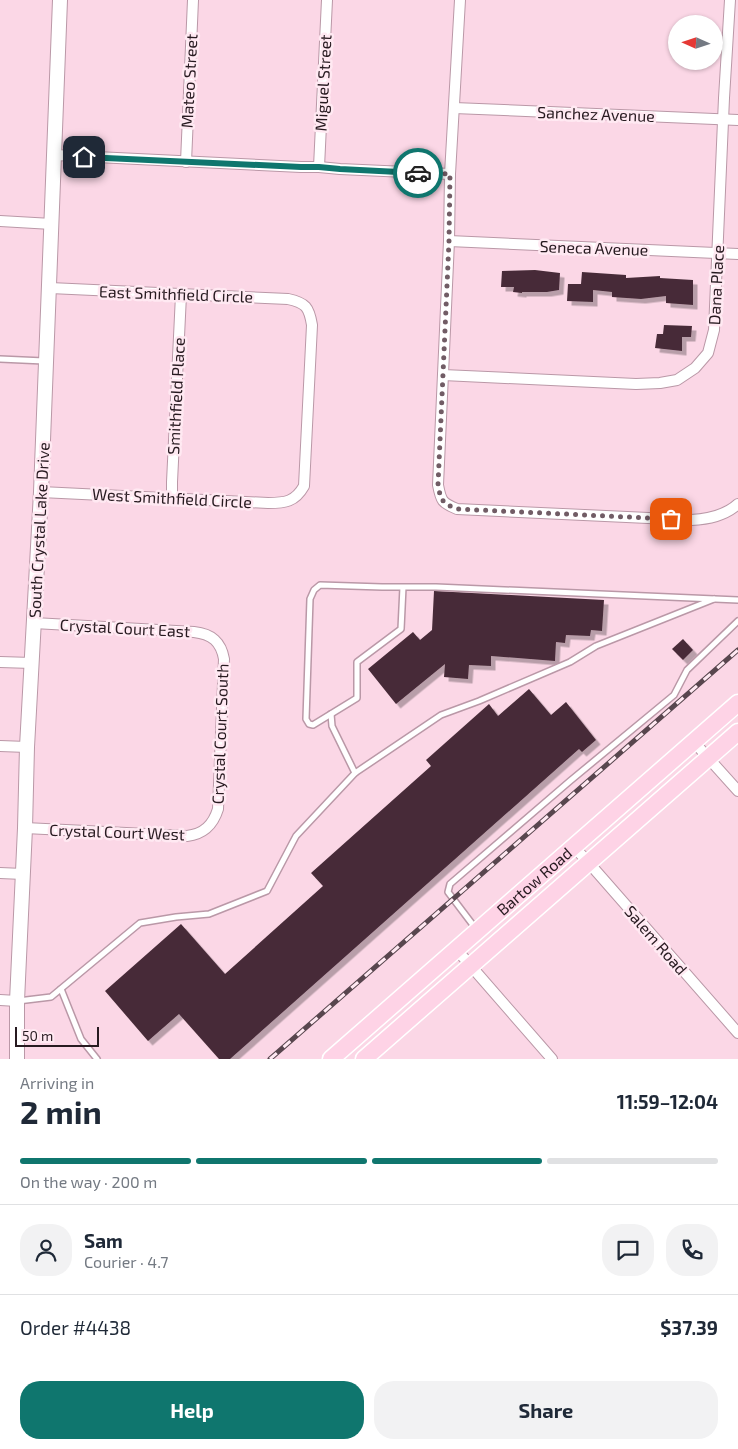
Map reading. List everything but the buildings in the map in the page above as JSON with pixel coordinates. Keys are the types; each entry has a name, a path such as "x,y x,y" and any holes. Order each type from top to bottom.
{"main road":[{"name":"Bartow Road","path":"331,1059 738,704"},
{"name":"Bartow Road","path":"364,1059 738,732"}],"street":[{"name":"South Crystal Lake Drive","path":"17,1059 17,1001 47,360 60,0"},
{"name":"Mateo Street","path":"186,162 193,0"},
{"name":"Miguel Street","path":"319,167 326,0"},
{"path":"460,0 450,174 449,241 438,485 440,498 447,505 457,509 691,520 718,515 732,510 738,504"},
{"name":"Dana Place","path":"443,376 636,384 660,383 676,380 696,368 708,353 714,330 730,0"},
{"name":"Sanchez Avenue","path":"454,108 738,120"},
{"path":"55,155 450,174"},
{"path":"0,221 52,224"},
{"name":"Seneca Avenue","path":"449,241 738,254"},
{"name":"East Smithfield Circle","path":"50,288 299,301 310,312 312,325 304,486 300,493"},
{"name":"Smithfield Place","path":"172,498 181,295"},
{"name":"West Smithfield Circle","path":"41,492 283,503 300,493"},
{"name":"Crystal Court East","path":"34,623 194,632 205,633 214,639"},
{"name":"Crystal Court South","path":"208,828 215,819 218,809 224,659 222,649 214,639"},
{"path":"0,662 32,663"},
{"path":"694,742 738,791"},
{"path":"0,746 28,747"},
{"name":"Crystal Court West","path":"25,828 187,836 194,835 208,828"},
{"name":"Salem Road","path":"574,847 738,1033"},
{"path":"0,873 23,874"},
{"path":"457,950 546,1057"},
{"path":"0,1000 17,1001"}],"lane":[{"path":"0,359 47,360"},
{"path":"403,587 401,629 358,662 357,698 313,725 309,724 306,719 310,599 314,590 320,585 436,587 738,600"},
{"path":"17,1001 51,997 140,924 176,917 210,914 267,891 296,836 355,773 440,715 479,701 570,662 596,646 714,599"},
{"path":"478,932 448,892 450,884 674,695 687,670 738,621"},
{"path":"330,714 332,726 355,773"},
{"path":"61,989 81,1039 97,1059"}],"railway":[{"path":"270,1059 738,650"}],"way so far":[{"path":"418,173 450,174 449,241 438,485 440,498 447,505 457,509 671,519"}],"route":[{"path":"84,157 418,173"}]}
